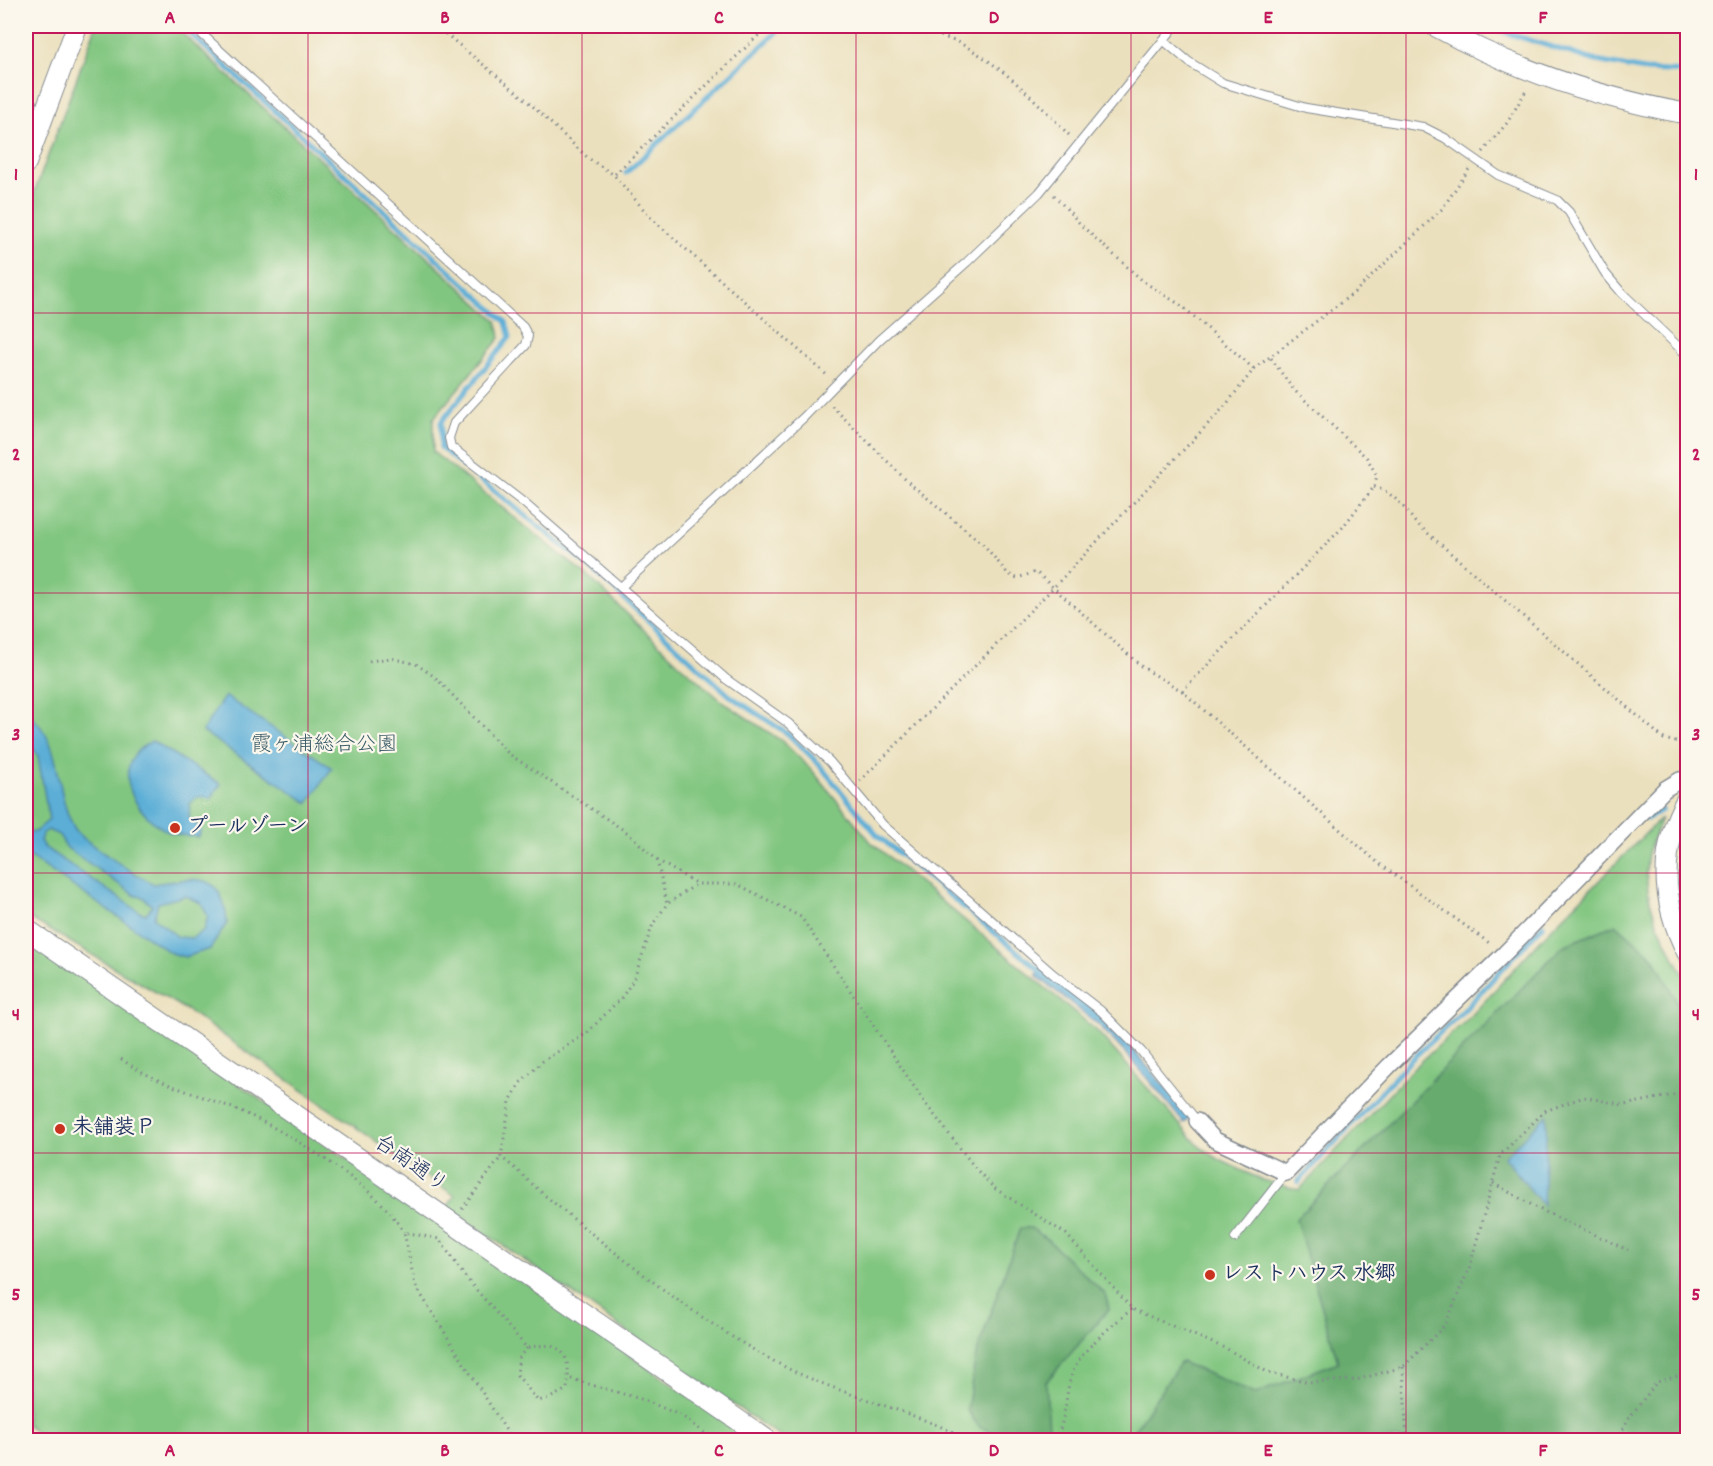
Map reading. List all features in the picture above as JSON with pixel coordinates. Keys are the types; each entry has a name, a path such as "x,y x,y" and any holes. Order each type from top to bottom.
{"street":[{"path":"26,162 77,26"},
{"path":"1435,26 1497,57 1585,89 1688,114"},
{"path":"1197,1121 1215,1140 1286,1173 1389,1066 1504,954 1665,789 1680,780 1688,779"},
{"path":"1688,797 1677,814 1665,859 1669,907 1688,954"},
{"name":"台南通り","path":"26,929 766,1440"}],"lane":[{"path":"193,26 523,327 528,336 526,345 454,423 449,438 451,447 524,503 726,679 788,723 830,762 883,825 1053,974 1101,1011 1142,1051 1197,1121"},
{"path":"621,587 753,466 879,340 967,262 1045,184 1175,26"},
{"path":"1163,40 1189,62 1223,83 1306,108 1423,127 1445,138 1498,175 1557,200 1569,212 1605,273 1621,292 1688,356"},
{"path":"1235,1238 1286,1173"}],"path":[{"path":"436,26 524,98 588,158 614,175 659,225 836,382"},
{"path":"614,175 768,26"},
{"path":"919,26 934,36 964,45 996,67 1043,108 1078,144"},
{"path":"852,789 1053,588 1225,406 1254,369 1356,291 1442,209 1476,160 1507,123 1535,71"},
{"path":"1045,184 1083,227 1144,282 1182,306 1254,369"},
{"path":"1182,690 1296,578 1342,528 1374,487 1377,476 1367,458 1293,389 1271,358"},
{"path":"822,397 907,481 984,546 1008,574 1017,578 1036,572 1142,667 1182,690 1377,862 1504,954"},
{"path":"1374,487 1383,489 1398,500 1415,522 1664,739 1676,742 1688,732"},
{"path":"369,661 391,658 416,664 435,677 509,754 628,832 657,860 697,884 737,884 801,917 925,1103 976,1169 994,1188 1066,1234 1132,1309 1227,1348 1269,1373 1308,1382 1356,1380 1403,1367 1445,1326 1470,1266 1500,1155 1545,1111 1584,1097 1624,1105 1688,1092"},
{"path":"657,860 667,904"},
{"path":"460,1210 501,1157 510,1101 520,1083 543,1061 587,1033 622,997 634,979 652,924 667,904 697,884"},
{"path":"121,1059 153,1080 233,1108 267,1124 316,1155 381,1202 404,1232 415,1285 512,1440"},
{"path":"501,1157 555,1205 639,1271 743,1342 787,1368 845,1393 950,1430 969,1440"},
{"path":"1493,1183 1539,1209 1628,1250"},
{"path":"404,1232 439,1239 466,1278 527,1348"},
{"path":"1055,1440 1063,1427 1074,1368 1101,1336 1132,1309"},
{"path":"545,1343 561,1350 569,1362 567,1389 560,1394 538,1401 517,1375 519,1357 527,1348 545,1343"},
{"path":"1403,1367 1407,1440"},
{"path":"1617,1440 1629,1418 1657,1382 1688,1373"},
{"path":"568,1378 654,1404 682,1416 711,1438"}],"green space":[{"name":"霞ヶ浦総合公園","path":"96,26 174,26 497,321 500,338 433,419 433,452 590,578 678,663 723,702 782,741 811,769 871,842 1096,1030 1200,1147 1220,1160 1262,1180 1299,1190 1415,1067 1471,1016 1546,934 1661,818 1648,854 1646,871 1648,888 1657,921 1688,982 1687,1440 785,1440 447,1207 455,1196 188,1011 26,916 26,215"},
{"path":"1687,828 1687,931 1680,879"},
{"path":"1616,924 1654,958 1687,1021 1687,1440 1193,1440 1134,1430 1181,1362 1255,1394 1338,1362 1296,1219 1563,946"},
{"path":"26,937 752,1440 44,1440 26,1423"},
{"path":"1020,1228 1031,1228 1047,1239 1105,1294 1109,1309 1046,1382 1049,1430 1035,1440 1014,1440 979,1427 967,1410 976,1355"}],"water":[{"path":"225,696 332,768 308,803 202,731"},
{"path":"26,713 39,724 47,737 53,752 68,814 80,835 125,867 154,884 194,879 213,885 220,893 227,923 210,949 185,957 171,953 26,854 26,833 35,832 49,820 38,756 26,736","holes":["48,830 59,835 67,848 136,896 143,897 152,906 146,914 44,847 40,841 42,834","185,896 201,903 208,916 204,930 192,938 178,937 154,918 158,903"]},
{"path":"152,741 221,784 211,798 196,797 190,803 189,818 201,828 199,837 167,831 154,823 135,800 128,774 130,762 138,750"},
{"path":"1039,966 1106,1019 1191,1117 1184,1123 1100,1026 1037,976"},
{"path":"1547,1115 1543,1205 1504,1157"}],"waterway":[{"path":"182,26 506,322 510,337 441,422 441,448 593,570 729,695 788,734 816,761 877,835 1043,973"},
{"path":"626,173 783,26"},
{"path":"1492,26 1507,33 1596,61 1644,70 1688,72"},
{"path":"1646,819 1662,810"},
{"path":"1298,1182 1409,1062 1464,1010 1543,925"},
{"path":"1250,1165 1268,1173"}],"place":[{"name":"プールゾーン","path":"175,828"},
{"name":"未舗装Ｐ","path":"60,1129"},
{"name":"レストハウス 水郷","path":"1210,1275"}]}
